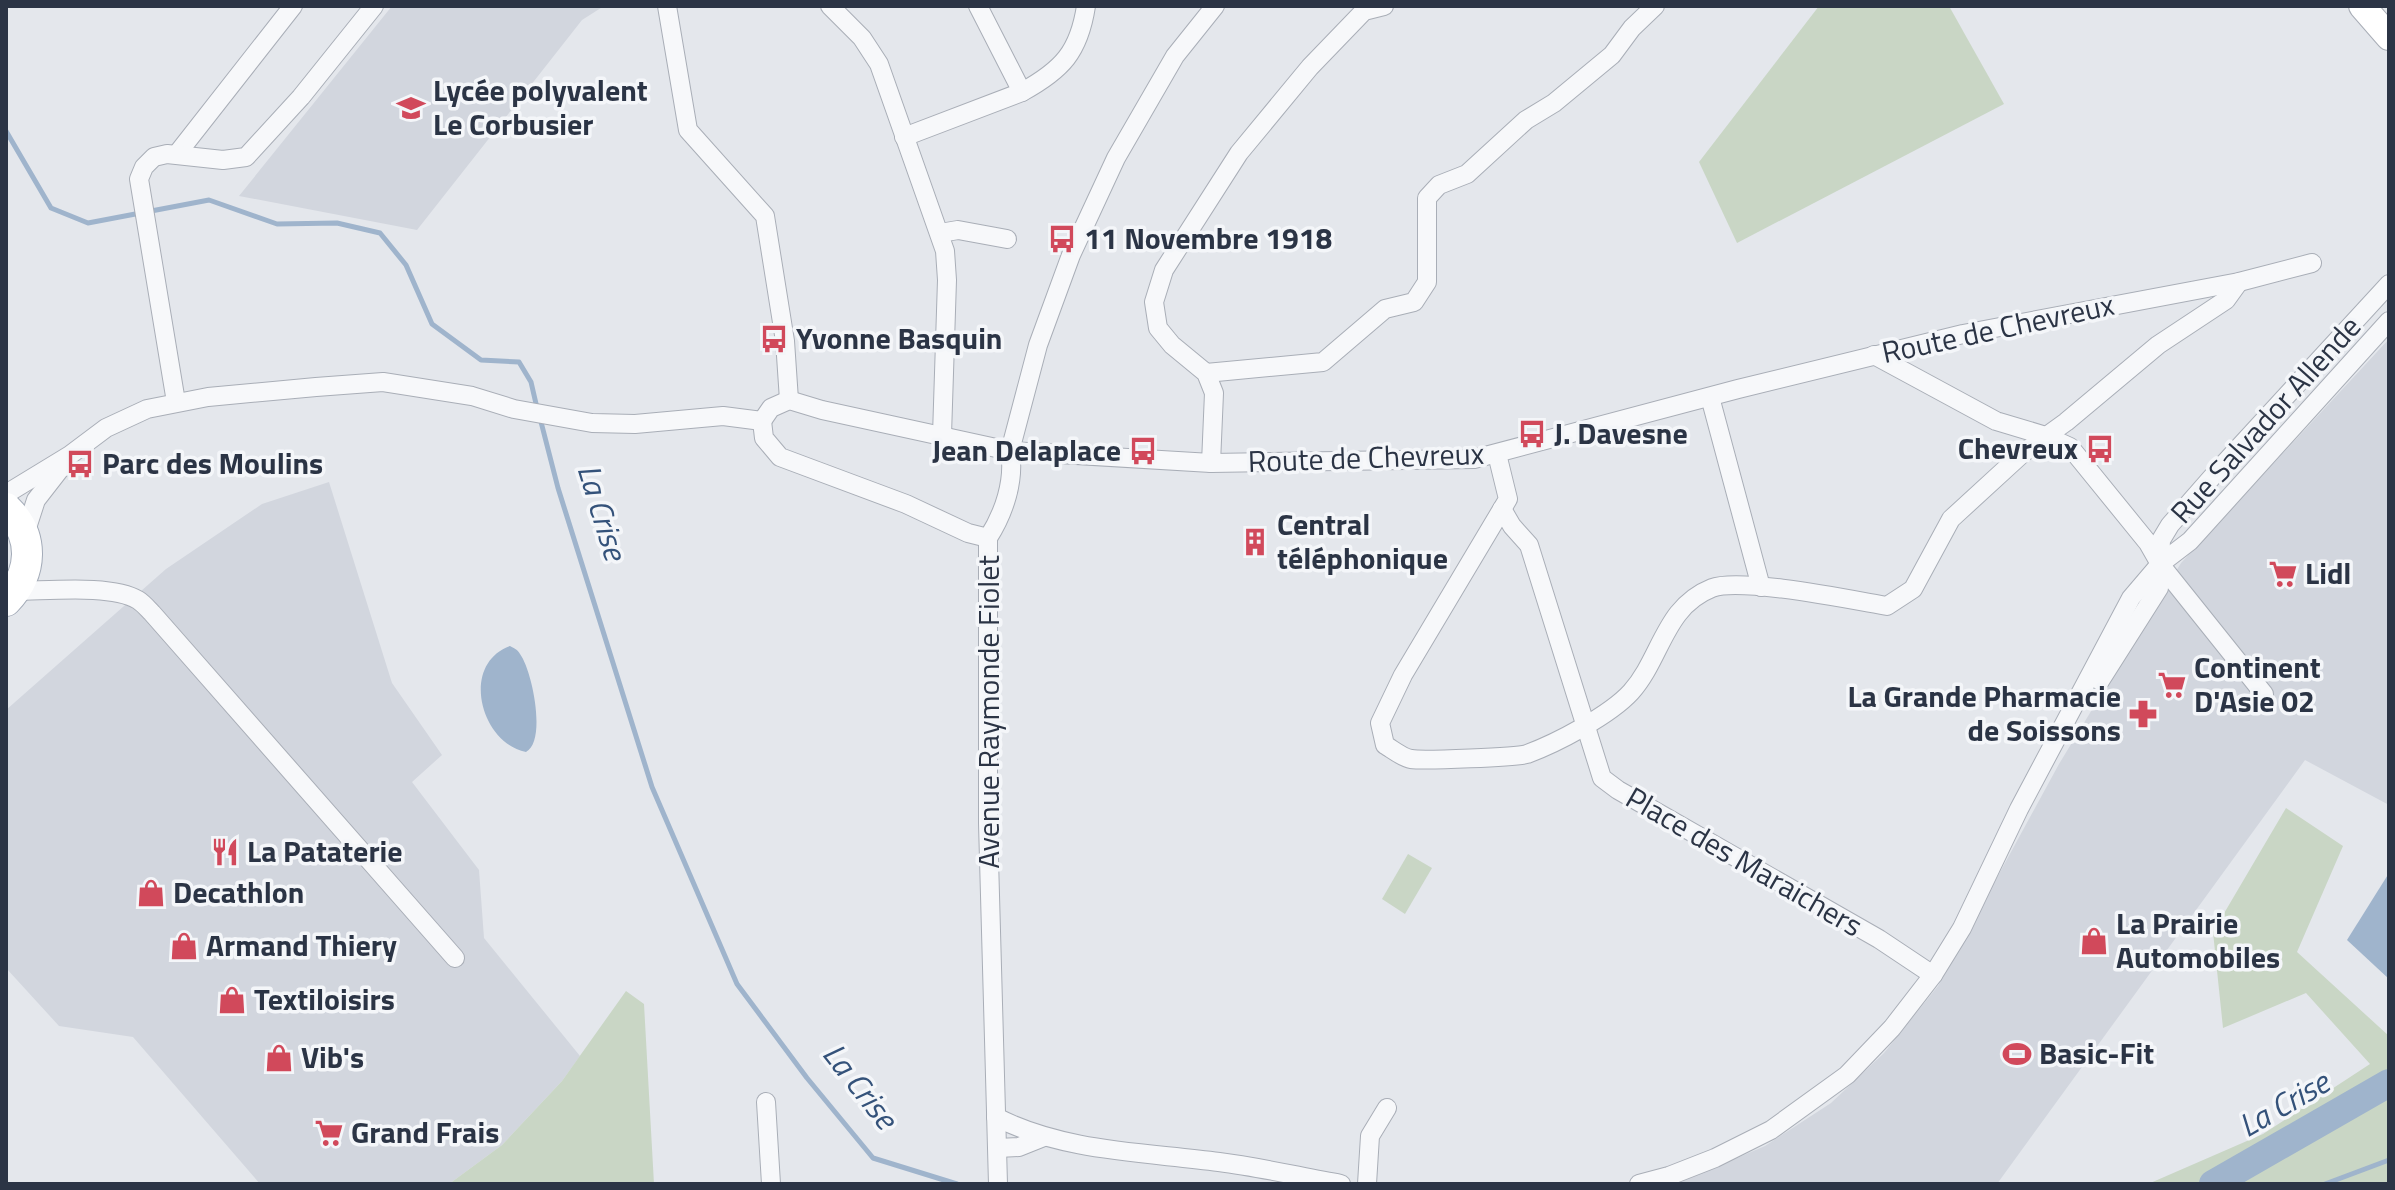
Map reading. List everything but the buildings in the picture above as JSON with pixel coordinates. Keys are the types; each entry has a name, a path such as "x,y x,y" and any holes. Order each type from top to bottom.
{"main road":[{"path":"2362,6 2389,37"},
{"path":"6,508 18,520 28,550 16,586"}],"street":[{"path":"177,154 293,6"},
{"path":"176,402 139,179 144,167 154,157 177,154 223,160 246,157 301,97 374,6"},
{"path":"667,6 688,130 765,216 785,341 789,400 771,408 762,421 764,438 780,457 906,504 968,533 988,538"},
{"path":"830,6 862,38 879,64 945,251 947,280 942,435"},
{"path":"978,6 1022,92"},
{"path":"904,137 1022,92 1059,68 1071,55 1083,27 1086,6"},
{"name":"Avenue Raymonde Fiolet","path":"998,1184 988,823 988,538 1006,500 1013,466 1010,451 1038,345 1071,255 1116,158 1175,56 1215,6"},
{"path":"1211,463 1214,393 1206,373 1172,345 1158,328 1154,302 1164,270 1239,153 1310,67 1364,11 1384,6"},
{"path":"1206,373 1323,362 1385,309 1414,302 1427,282 1427,198 1439,185 1467,174 1526,120 1554,103 1612,55 1632,28 1655,6"},
{"path":"940,233 958,230 1007,239"},
{"name":"Route de Chevreux","path":"789,400 1010,451 1211,463 1358,459 1446,461 1497,454 1874,355 1978,331 2239,282 2312,263"},
{"path":"1497,454 1508,499 1403,675 1380,723 1385,745 1409,759 1525,755 1585,725 1616,707 1632,691 1668,625 1683,605 1714,587 1761,587 1887,606 1913,589 1951,519 2023,453 2158,345 2226,300 2239,282"},
{"name":"Rue Salvador Allende","path":"2048,757 2159,588 2161,540 2187,504 2389,284"},
{"name":"Rue Salvador Allende","path":"1639,1184 1669,1176 1737,1148 1771,1130 1825,1092 1879,1042 1933,975 1962,928 2019,809 2131,598 2160,564 2190,541 2389,321"},
{"path":"1874,355 1996,421 2046,436 2070,447 2081,457 2148,543 2160,564 2264,694"},
{"path":"6,494 128,416 176,402 383,382 472,396 514,409 557,417 621,424 723,416 762,421"},
{"path":"1710,397 1761,587"},
{"path":"25,534 36,500 70,455"},
{"path":"2131,522 2150,524 2164,521 2187,504"},
{"name":"Place des Maraichers","path":"1502,509 1529,545 1602,778 1879,939 1933,975"},
{"path":"16,586 137,599 455,958"},
{"path":"16,586 57,588"},
{"path":"2132,632 2159,604 2188,599"},
{"path":"766,1102 771,1184"},
{"path":"1367,1184 1370,1136 1387,1108"},
{"path":"996,1117 1044,1137 1095,1147 1223,1162 1341,1184"},
{"path":"998,1148 1019,1147 1044,1137"}],"shaded area":[{"name":"Lycée polyvalent Le Corbusier","path":"392,6 604,6 582,20 417,230 239,196"},
{"path":"2389,339 2389,805 2305,760 1997,1184 1676,1184 1765,1146 1831,1103 1884,1053 1938,986 2059,764 2181,563"},
{"path":"329,482 392,683 442,755 412,782 479,870 484,938 580,1056 562,1081 502,1145 449,1184 260,1184 133,1037 59,1026 6,968 6,710 166,569 262,504"}],"green space":[{"path":"1819,6 1949,6 2004,104 1737,243 1699,162"},
{"path":"2286,808 2343,846 2297,952 2389,1036 2389,1184 2148,1184 2263,1134 2370,1064 2306,993 2223,1028 2213,932"},
{"path":"1408,854 1432,868 1405,914 1382,899"},
{"path":"626,991 644,1004 654,1184 449,1184 502,1145 562,1081"}],"water":[{"path":"510,646 518,651 525,662 533,689 536,734 526,752 510,746 497,734 482,702 481,685 485,669 494,655"},
{"path":"2389,873 2389,979 2347,940"}],"waterway":[{"name":"La Crise","path":"6,131 51,208 88,223 209,200 277,224 337,223 380,233 406,265 432,324 481,360 519,362 531,382 537,408"},
{"name":"La Crise","path":"540,418 558,488 652,787 737,984 807,1078 873,1158 957,1184"},
{"name":"La Crise","path":"2213,1184 2389,1083"},
{"name":"La Crise","path":"2325,1184 2389,1160"}],"place":[{"name":"Lycée polyvalent Le Corbusier","path":"411,108"},
{"name":"11 Novembre 1918","path":"1062,239"},
{"name":"Yvonne Basquin","path":"774,339"},
{"name":"J. Davesne","path":"1532,434"},
{"name":"Chevreux","path":"2100,449"},
{"name":"Jean Delaplace","path":"1143,451"},
{"name":"Parc des Moulins","path":"80,464"},
{"name":"Central téléphonique","path":"1255,542"},
{"name":"Lidl","path":"2283,574"},
{"name":"Continent D'Asie 02","path":"2172,685"},
{"name":"La Grande Pharmacie de Soissons","path":"2143,714"},
{"name":"La Pataterie","path":"225,852"},
{"name":"Decathlon","path":"151,893"},
{"name":"La Prairie Automobiles","path":"2094,941"},
{"name":"Armand Thiery","path":"184,946"},
{"name":"Textiloisirs","path":"232,1000"},
{"name":"Basic-Fit","path":"2017,1054"},
{"name":"Vib's","path":"279,1058"},
{"name":"Grand Frais","path":"329,1133"}]}
